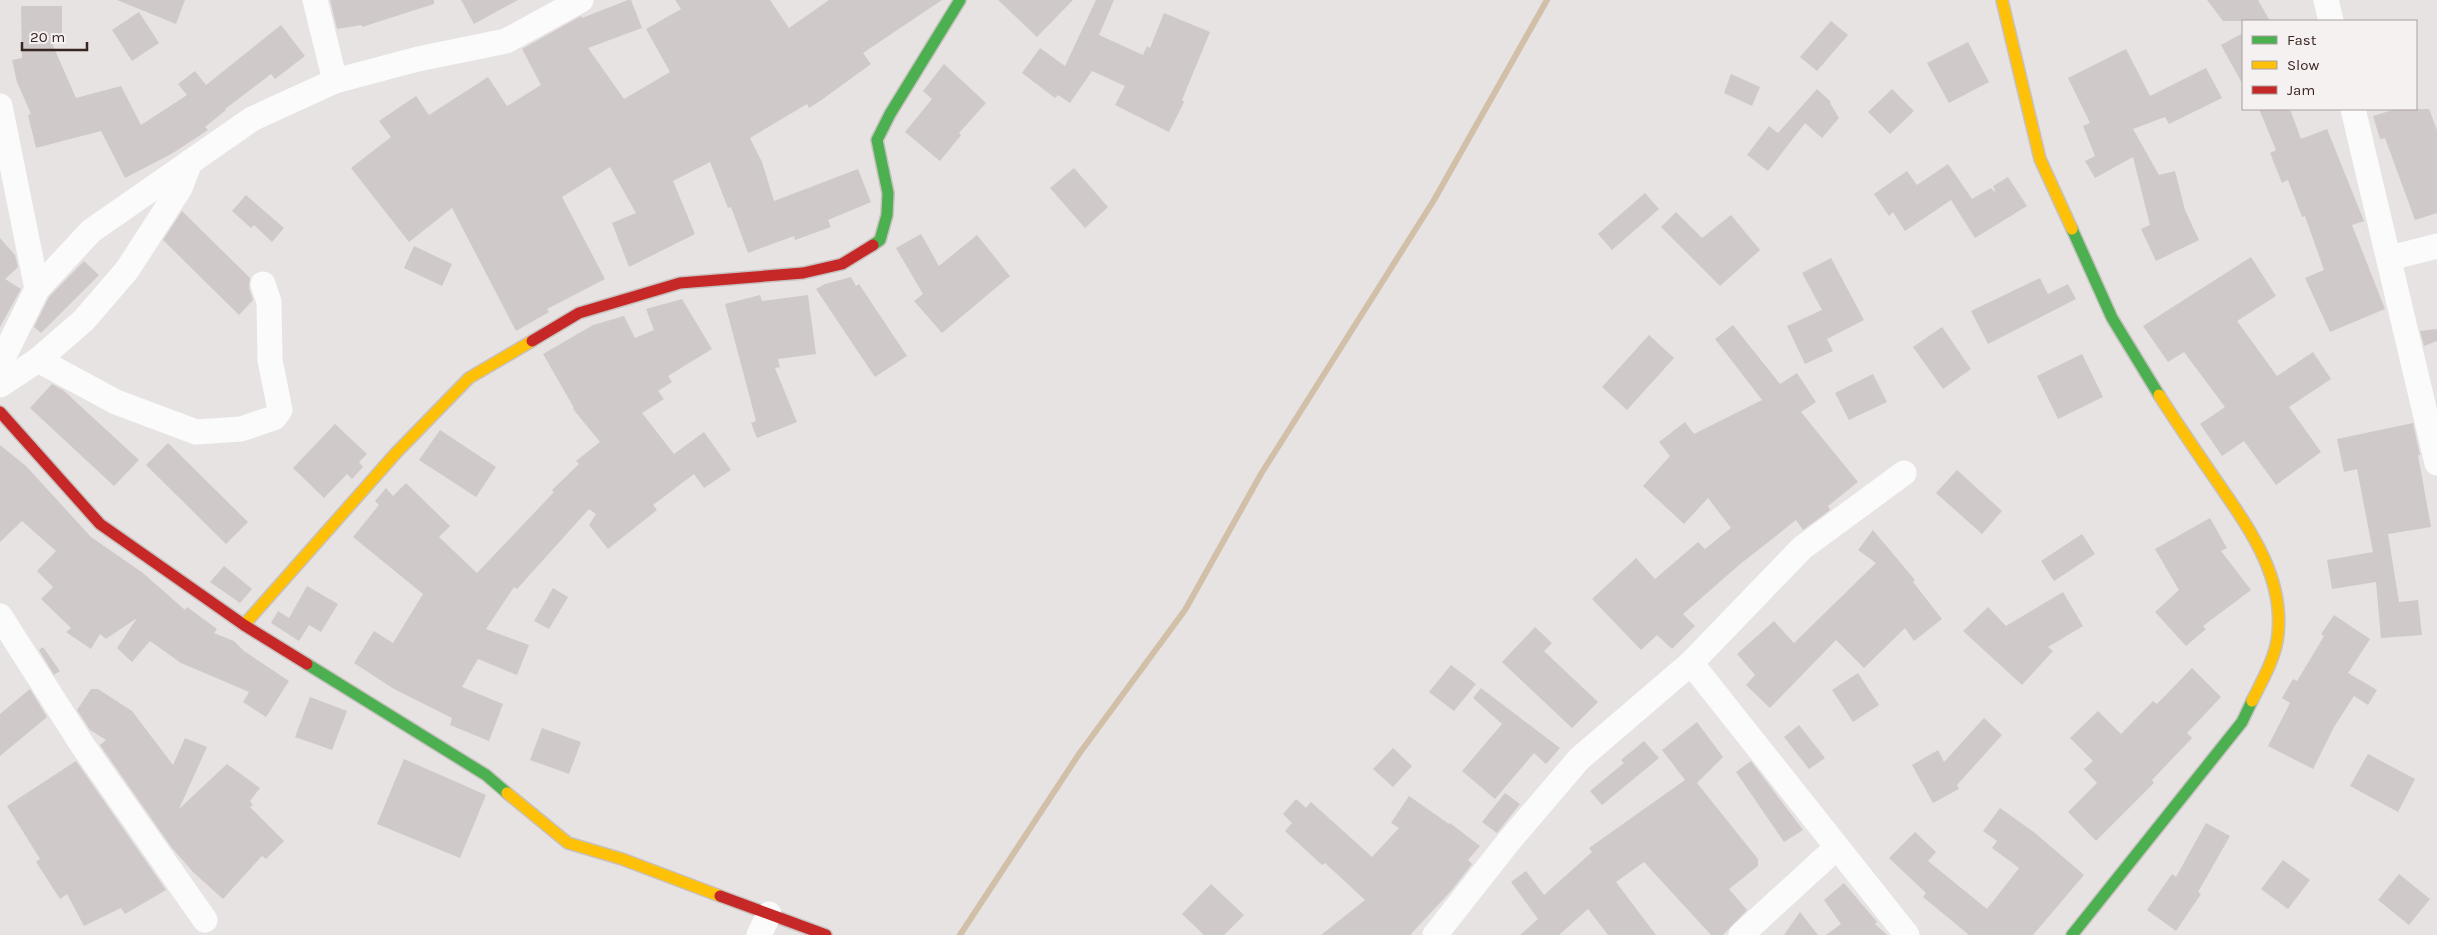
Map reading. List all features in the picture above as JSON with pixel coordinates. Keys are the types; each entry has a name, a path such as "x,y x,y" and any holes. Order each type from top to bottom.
{"street":[{"path":"315,0 335,81"},
{"path":"0,364 37,289 90,231 252,119 335,81 418,59 506,41 581,0"},
{"path":"244,626 396,453 469,378 477,373 579,313 680,283 803,273 842,264 880,240 886,215 888,193 877,140 890,114 960,0"},
{"path":"2002,0 2040,159 2112,318 2172,416 2254,535 2272,574 2279,605 2278,636 2266,675 2242,722 2072,935"},
{"path":"2326,0 2331,20"},
{"path":"0,106 37,289"},
{"path":"2353,110 2390,258 2437,463"},
{"path":"0,385 38,360 84,320 127,270 180,188 190,162"},
{"path":"2390,258 2437,246"},
{"path":"38,360 116,402 196,432 241,429 274,418 280,410 270,360 269,302 263,284"},
{"path":"0,412 100,524 244,626 486,775 568,843 622,859 764,924 826,935"},
{"path":"1435,935 1509,841 1579,759 1691,663 1802,548 1904,473"},
{"path":"0,616 83,746 205,920"},
{"path":"1691,663 1907,935"},
{"path":"1741,935 1836,848"}],"building":[{"path":"117,0 185,0 176,24"},
{"path":"330,0 434,0 434,4 362,27 362,25 337,29"},
{"path":"461,0 518,0 474,24"},
{"path":"631,0 642,28 588,48 624,99 670,72 646,29 681,9 675,0 770,0 789,28 829,0 942,0 863,53 871,64 820,101 809,108 807,104 750,138 762,162 774,201 858,169 871,202 828,220 831,227 795,240 794,236 748,253 731,207 728,208 710,162 673,181 695,234 629,267 612,223 636,213 610,167 562,197 605,279 547,309 549,312 516,331 452,208 409,242 351,168 391,137 379,121 416,96 429,115 488,77 507,106 541,85 522,49 581,16 582,18"},
{"path":"998,0 1073,0 1037,37"},
{"path":"1096,0 1114,0 1099,35 1143,55 1147,46 1150,48 1164,13 1210,32 1182,100 1184,102 1169,132 1115,105 1125,86 1092,71 1070,103 1058,95 1055,98 1022,73 1040,48 1065,66"},
{"path":"2207,0 2258,0 2269,20 2242,20 2223,21"},
{"path":"21,6 62,6 62,41 51,41 76,98 121,86 141,125 187,95 178,84 195,71 206,85 281,25 305,56 275,79 271,74 225,109 205,127 208,130 173,153 125,178 101,131 36,148 28,115 31,114 17,82 12,60 22,58"},
{"path":"139,12 159,43 132,61 112,30"},
{"path":"1831,21 1848,35 1817,71 1800,57"},
{"path":"2242,34 2242,83 2221,45"},
{"path":"1968,42 1989,82 1949,103 1927,63"},
{"path":"2126,49 2150,96 2206,68 2222,98 2169,124 2165,117 2133,129 2159,175 2175,171 2185,210 2199,240 2156,261 2141,229 2150,225 2133,157 2095,178 2085,161 2095,156 2083,126 2090,123 2068,78"},
{"path":"944,64 986,103 959,133 961,135 940,161 905,132 932,99 923,91"},
{"path":"1731,74 1760,87 1752,106 1724,93"},
{"path":"1817,89 1831,102 1839,118 1822,138 1805,123 1768,171 1747,155 1769,126 1778,133"},
{"path":"1892,89 1914,111 1890,134 1868,112"},
{"path":"2429,109 2437,130 2437,213 2415,220 2385,138 2380,139 2373,116 2393,110"},
{"path":"2259,110 2290,110 2301,139 2327,129 2364,221 2352,225 2385,309 2330,332 2305,278 2324,270 2305,216 2302,217 2288,180 2282,183 2270,153 2276,150"},
{"path":"1948,164 1972,199 1991,188 1996,193 1993,186 2008,177 2027,206 1975,238 1951,200 1905,231 1893,212 1889,216 1874,194 1907,171 1917,185"},
{"path":"1074,168 1108,207 1085,228 1050,188"},
{"path":"1645,193 1659,209 1612,250 1598,234"},
{"path":"246,195 284,228 272,242 254,225 251,228 232,211"},
{"path":"182,211 250,278 249,288 253,300 239,315 163,240"},
{"path":"1676,212 1702,238 1731,215 1760,250 1720,286 1661,227"},
{"path":"921,234 939,266 977,235 1010,276 942,333 914,301 923,294 896,248"},
{"path":"0,238 15,255 18,267 5,279 21,289 0,327"},
{"path":"414,246 452,264 442,286 404,268"},
{"path":"2251,257 2276,296 2237,321 2277,376 2313,352 2331,379 2289,407 2321,452 2276,485 2244,441 2222,456 2200,424 2225,407 2184,352 2168,362 2143,326"},
{"path":"1831,258 1864,320 1827,339 1833,351 1805,364 1787,326 1822,310 1802,273"},
{"path":"84,261 99,275 41,333 34,327 49,297"},
{"path":"851,277 856,286 859,284 907,356 875,377 816,289 825,284"},
{"path":"2040,278 2048,294 2068,284 2076,299 1988,344 1971,311"},
{"path":"760,295 762,301 808,295 816,354 778,359 780,367 775,368 797,422 757,438 751,423 756,421 725,304"},
{"path":"682,299 712,349 668,376 672,382 658,391 664,399 642,413 674,454 704,432 731,470 704,488 694,474 653,505 657,510 608,549 589,525 596,514 589,509 517,589 514,587 486,629 529,645 517,675 478,659 462,687 503,704 489,741 450,725 452,718 394,689 354,663 374,631 393,643 423,594 353,537 379,505 375,501 386,488 393,496 406,483 450,526 439,537 477,573 554,492 552,490 579,464 576,461 600,442 573,409 543,354 593,325 624,316 635,338 654,330 646,309"},
{"path":"1733,325 1780,384 1797,373 1816,402 1801,412 1858,482 1828,506 1830,510 1803,530 1796,520 1739,565 1683,614 1695,626 1672,649 1657,635 1641,650 1592,599 1636,558 1655,579 1698,542 1705,549 1731,528 1708,498 1684,524 1643,486 1670,456 1659,442 1685,422 1694,434 1762,400 1715,339"},
{"path":"1942,327 1971,369 1943,389 1913,347"},
{"path":"2437,329 2437,341 2424,346 2420,331"},
{"path":"1649,335 1674,358 1627,410 1602,387"},
{"path":"2082,354 2103,397 2058,419 2037,376"},
{"path":"1873,374 1887,402 1849,420 1835,393"},
{"path":"52,384 63,390 139,460 114,486 30,408"},
{"path":"2413,423 2431,527 2388,534 2399,602 2418,600 2422,635 2381,638 2376,582 2332,589 2327,560 2373,552 2357,469 2344,472 2337,439"},
{"path":"335,424 367,454 359,462 363,467 352,479 347,474 324,498 293,468"},
{"path":"440,430 496,467 476,497 419,460"},
{"path":"168,443 248,522 226,544 146,465"},
{"path":"0,445 26,466 91,537 143,573 185,610 187,607 217,629 214,633 234,641 244,651 289,681 266,717 243,702 249,692 181,663 150,641 132,662 117,648 137,618 106,639 100,634 91,649 66,632 71,628 41,599 53,587 37,571 56,551 22,521 0,542"},
{"path":"1957,470 2002,511 1982,534 1936,493"},
{"path":"2210,518 2227,548 2221,551 2251,590 2203,626 2206,629 2186,646 2155,612 2179,590 2155,549"},
{"path":"1873,530 1915,580 1913,582 1942,619 1914,641 1905,628 1864,668 1836,640 1770,708 1746,685 1755,675 1737,654 1774,621 1794,643 1876,563 1858,550"},
{"path":"2082,534 2095,554 2054,581 2041,561"},
{"path":"224,566 252,589 240,603 210,582"},
{"path":"307,586 338,604 321,632 309,625 299,641 271,623 278,611 289,618"},
{"path":"553,588 568,597 549,629 534,621"},
{"path":"2063,592 2083,626 2048,647 2053,651 2022,685 1963,631 1988,607 2006,626"},
{"path":"2334,615 2370,639 2348,673 2377,690 2368,705 2354,696 2334,727 2313,769 2268,746 2290,703 2282,698 2293,679 2297,681 2324,636 2321,634"},
{"path":"1535,627 1552,643 1544,651 1598,702 1572,728 1502,662"},
{"path":"43,647 60,671 54,675 39,650"},
{"path":"1451,665 1476,684 1454,711 1429,692"},
{"path":"2192,668 2221,697 2187,733 2192,738 2152,780 2154,783 2096,841 2068,812 2097,783 2084,769 2093,761 2070,738 2098,711 2121,734 2153,701 2157,704"},
{"path":"1858,673 1879,705 1853,722 1832,690"},
{"path":"1481,688 1560,748 1546,764 1534,753 1495,799 1462,771 1502,724 1473,698"},
{"path":"30,689 47,717 0,756 0,714"},
{"path":"91,689 98,689 132,711 173,765 185,738 207,747 179,809 227,764 260,788 250,801 253,805 250,807 284,841 266,859 262,856 223,899 193,872 172,848 100,745 106,740 90,730 77,710"},
{"path":"310,697 347,711 332,750 295,737"},
{"path":"1984,718 2002,735 1957,785 1959,789 1933,803 1912,765 1938,750 1944,762"},
{"path":"1697,722 1723,757 1697,783 1758,859 1758,866 1729,889 1747,910 1723,935 1711,935 1644,862 1616,882 1656,935 1608,935 1588,909 1559,935 1520,935 1538,919 1511,882 1526,871 1544,895 1592,852 1589,848 1685,780 1662,750"},
{"path":"1799,725 1825,758 1809,769 1784,737"},
{"path":"542,728 581,742 569,774 530,760"},
{"path":"1644,741 1659,758 1602,805 1590,791 1624,763 1621,760"},
{"path":"1393,748 1412,766 1393,787 1373,769"},
{"path":"2368,754 2415,779 2398,812 2350,786"},
{"path":"404,759 486,795 460,858 377,824"},
{"path":"76,761 166,890 125,914 121,908 84,926 67,894 60,899 36,862 40,859 7,806"},
{"path":"1751,761 1803,830 1784,842 1736,772"},
{"path":"1505,793 1520,804 1497,833 1482,822"},
{"path":"1409,796 1450,823 1480,846 1468,860 1472,864 1451,891 1410,935 1321,935 1365,900 1325,863 1322,865 1285,831 1292,823 1283,814 1296,799 1306,808 1311,802 1372,857 1399,828 1391,823"},
{"path":"2000,808 2035,833 2084,875 2033,935 1969,935 1923,897 1926,893 1889,858 1915,832 1936,852 1928,861 1987,909 2019,868 1992,848 1997,841 1983,831"},
{"path":"2206,823 2230,836 2198,892 2201,894 2176,931 2147,910 2172,874 2176,877"},
{"path":"2283,860 2310,880 2288,909 2261,889"},
{"path":"2399,874 2430,899 2409,925 2378,900"},
{"path":"1844,883 1877,922 1875,924 1887,935 1826,935 1841,924 1824,900"},
{"path":"1211,884 1244,915 1224,935 1204,935 1182,914"},
{"path":"1800,912 1818,935 1784,935"}],"waterway":[{"path":"960,935 1079,754 1185,610 1261,474 1434,200 1547,0"}],"traffic: fast":[{"path":"873,245 880,240 887,215 888,193 877,140 890,114 960,0"},
{"path":"2072,229 2112,318 2159,395"},
{"path":"307,664 486,775 507,793"},
{"path":"2072,935 2242,722 2252,701"}],"traffic: slow":[{"path":"2002,0 2040,159 2072,229"},
{"path":"244,625 396,453 469,378 532,341"},
{"path":"2159,395 2252,535 2262,554 2276,592 2278,613 2277,643 2272,660 2252,701"},
{"path":"507,793 568,843 622,859 720,896"}],"traffic: jam":[{"path":"532,341 579,313 680,283 803,273 842,264 873,245"},
{"path":"0,412 100,524 244,625 307,664"},
{"path":"720,896 826,935"}]}
